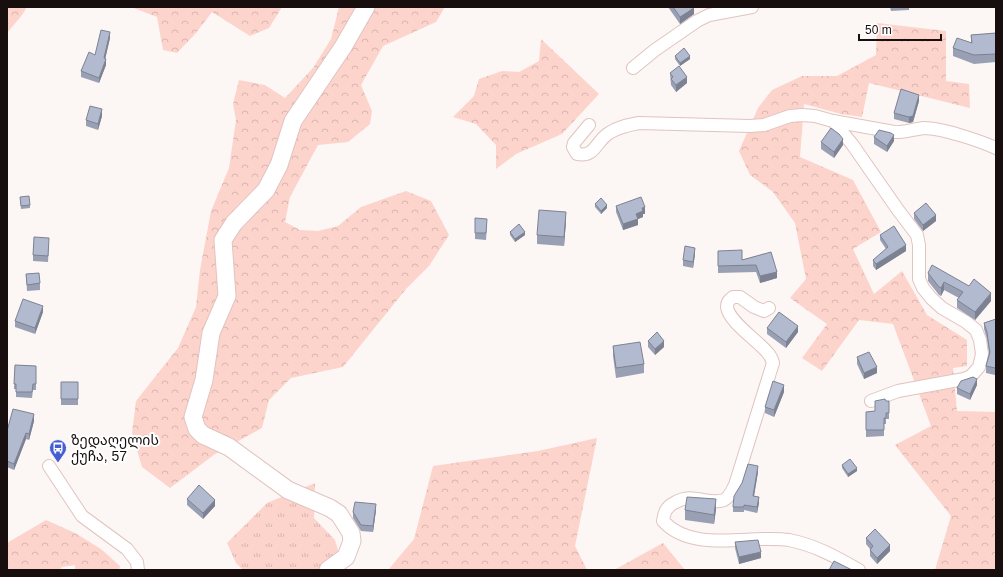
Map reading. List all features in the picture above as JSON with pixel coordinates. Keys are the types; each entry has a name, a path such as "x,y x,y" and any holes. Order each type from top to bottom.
{"street":[{"path":"328,570 346,556 352,541 351,533 339,514 330,508 288,490 229,447 203,435 197,429 193,417 204,380 211,333 227,296 223,240 234,222 266,190 279,165 293,121 343,47 366,7"},
{"path":"633,68 655,50 697,21 709,15 752,7"},
{"path":"589,125 574,143 574,151 577,154 588,155 593,152 603,137 611,131 626,125 639,123 750,126 764,125 790,116 802,115 815,116 834,121 903,133 925,128 940,130 976,140 996,148"},
{"path":"834,121 917,235 919,245 919,279 923,288 942,308 966,322 976,330 980,340 982,354 979,367 971,376 964,379 898,391 871,400"},
{"path":"769,308 764,311 759,310 740,297 733,296 728,300 727,306 730,314 736,322 769,353 773,363 735,485 730,495 724,500 714,501 689,497 668,506 664,514 664,521 670,528 687,536 723,542 773,538 811,545 859,570"},
{"path":"49,466 82,516 127,549 137,562 138,570"}],"green space":[{"path":"7,7 27,7 7,33"},
{"path":"131,7 282,7 269,28 250,36 212,12 196,33 177,53 163,50 157,17"},
{"path":"339,7 445,7 436,22 383,46 361,85 372,111 370,124 348,142 318,145 290,197 285,222 300,230 318,231 338,226 361,207 406,191 431,201 449,235 429,266 406,289 343,367 291,378 269,400 262,428 215,454 170,488 142,467 132,433 136,401 178,348 196,307 200,270 211,211 229,168 236,120 233,104 239,80 265,85 285,98 313,68 331,39"},
{"path":"877,23 946,31 946,81 969,84 970,108 869,83 862,117 841,114 804,104 800,157 853,180 881,232 853,249 874,294 902,271 927,315 967,340 967,366 953,368 957,411 996,412 996,570 935,570 951,516 895,445 931,426 893,324 859,320 822,371 802,358 827,324 790,298 806,279 795,223 773,192 750,175 739,151 758,108 772,90 802,76 837,76 876,55"},
{"path":"541,39 599,94 562,134 516,154 496,169 496,145 476,124 453,117 474,96 479,79 502,71 519,72 539,61"},
{"path":"597,438 575,546 587,570 388,570 414,539 433,466 538,451"},
{"path":"315,483 314,518 335,540 344,570 243,570 236,563 227,543 267,503"},
{"path":"46,520 75,533 101,549 120,566 119,570 75,570 75,565 62,567 60,570 7,570 7,543"},
{"path":"663,543 685,570 614,570"}],"building":[{"path":"673,7 694,7 694,8 680,17"},
{"path":"101,30 110,32 104,58 106,59 99,78 81,71 89,52 95,55"},
{"path":"996,33 996,54 974,55 953,48 957,38 972,43 971,35"},
{"path":"684,48 690,56 680,63 675,56"},
{"path":"679,66 687,77 676,85 671,79 673,77 670,73"},
{"path":"901,89 919,95 913,116 909,117 894,113"},
{"path":"90,106 102,109 98,124 86,120"},
{"path":"831,128 843,139 834,152 821,142"},
{"path":"879,130 894,135 887,146 874,137"},
{"path":"29,196 30,205 21,206 20,197"},
{"path":"641,197 645,207 642,208 643,211 636,214 638,219 623,224 616,206"},
{"path":"601,198 607,205 601,211 595,204"},
{"path":"926,203 936,215 923,225 914,213"},
{"path":"539,210 566,212 564,237 537,235"},
{"path":"475,218 487,219 486,233 475,233"},
{"path":"519,224 525,232 515,239 510,232"},
{"path":"894,226 906,245 876,264 873,260 888,247 880,235"},
{"path":"34,237 49,238 48,256 33,255"},
{"path":"685,246 695,248 693,262 683,260"},
{"path":"742,250 742,260 771,252 777,272 760,276 756,265 718,266 718,251"},
{"path":"932,265 969,286 974,279 991,293 975,312 957,300 963,292 944,282 941,288 939,287 928,273"},
{"path":"39,273 40,283 27,285 26,274"},
{"path":"23,299 43,306 35,328 15,321"},
{"path":"779,312 798,326 786,342 767,328"},
{"path":"996,319 995,368 986,366 990,352 984,323"},
{"path":"657,332 664,341 655,349 648,341"},
{"path":"640,342 644,364 616,368 613,346"},
{"path":"869,352 877,367 864,373 857,357"},
{"path":"15,365 36,366 36,384 33,384 32,392 16,392 16,384 14,384"},
{"path":"973,377 977,379 970,394 957,388 961,381"},
{"path":"773,381 784,385 774,410 765,407"},
{"path":"61,382 78,382 78,399 61,399"},
{"path":"885,399 886,401 889,401 889,413 886,413 886,418 884,418 884,430 866,430 866,412 875,411 875,401"},
{"path":"13,409 34,414 29,434 26,433 14,464 7,461 7,431"},
{"path":"850,459 857,468 848,474 842,465"},
{"path":"748,464 758,466 753,496 759,497 757,507 744,505 744,507 733,507 734,496 742,483"},
{"path":"199,485 215,500 203,513 187,499"},
{"path":"687,497 716,499 714,515 685,510"},
{"path":"355,502 376,504 373,526 361,525 353,512"},
{"path":"875,529 890,545 877,558 870,550 873,546 866,538"},
{"path":"758,540 761,552 739,557 735,542"},
{"path":"834,561 852,570 829,570"}],"place":[{"name":"ზედაღელის ქუჩა, 57","path":"58,463"}]}
